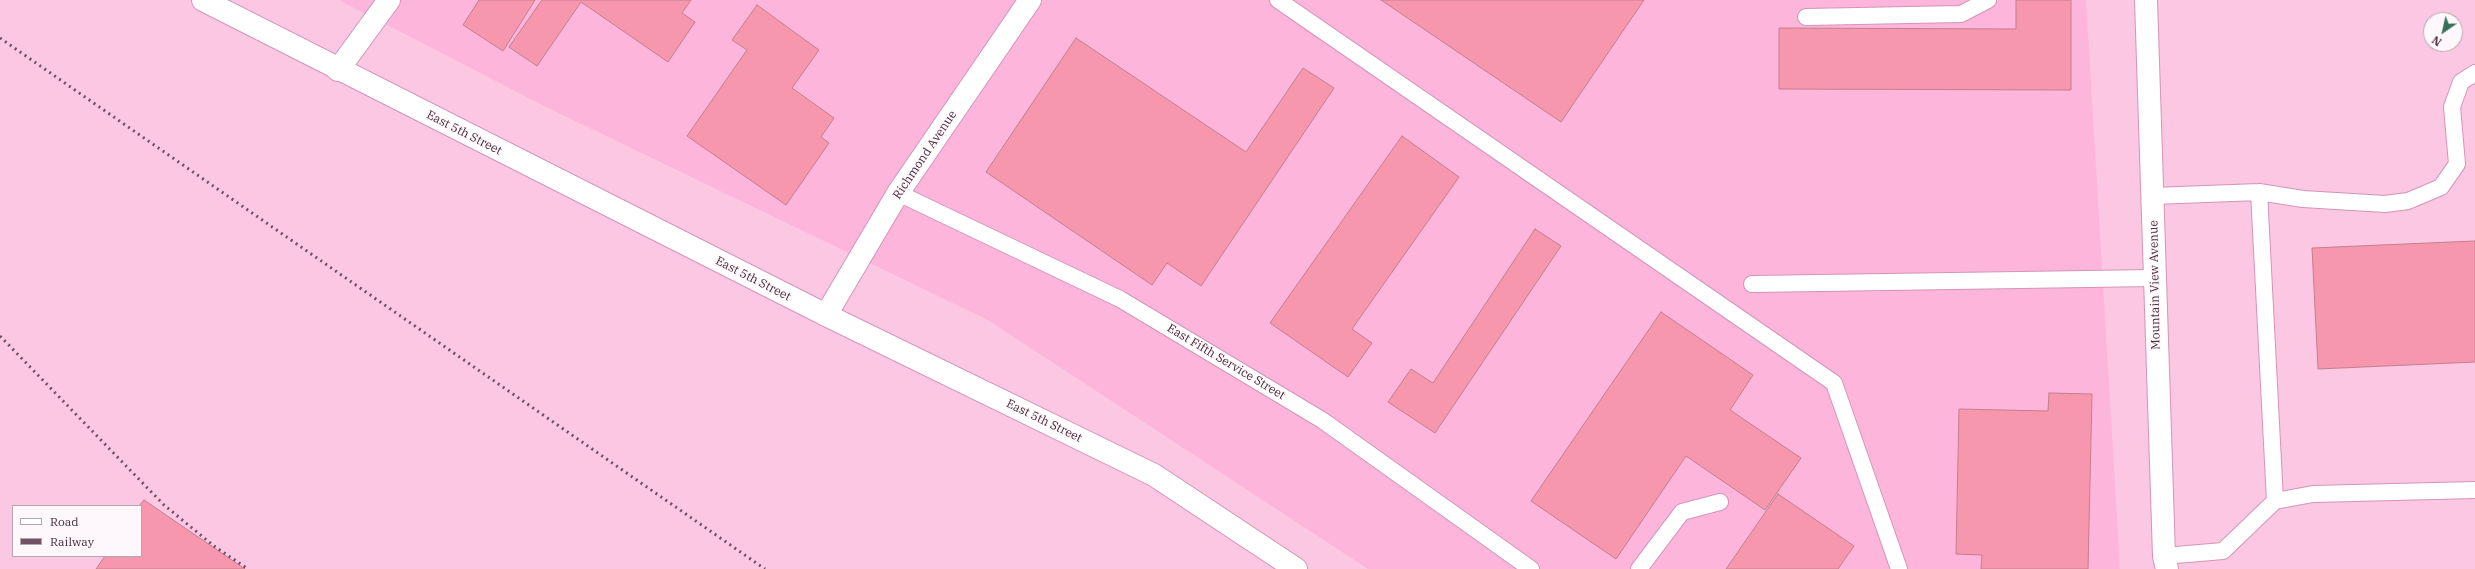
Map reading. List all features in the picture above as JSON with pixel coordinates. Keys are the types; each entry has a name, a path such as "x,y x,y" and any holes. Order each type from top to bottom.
{"main road":[{"name":"East 5th Street","path":"203,0 338,70 826,315 1154,475 1296,569"},
{"path":"338,70 389,0"},
{"name":"Richmond Avenue","path":"826,315 898,193 1030,0"},
{"name":"Mountain View Avenue","path":"2146,0 2153,196 2154,278 2166,562"}],"lane":[{"path":"1278,0 1834,383 1899,569"},
{"path":"1806,17 1961,14 1988,0"},
{"path":"2153,196 2259,192 2303,199 2385,204 2408,201 2441,187 2457,164 2452,107 2461,82 2475,73"},
{"path":"2259,192 2275,501"},
{"name":"East Fifth Service Street","path":"898,193 1120,298 1322,420 1531,569"},
{"path":"1752,284 2154,278"},
{"path":"2166,562 2223,551 2275,501 2313,494 2475,490"},
{"path":"1639,569 1682,512 1720,502"}],"shaded area":[{"path":"339,0 2086,0 2120,569 1368,569 988,320 544,106"}],"building":[{"path":"479,0 535,0 503,51 463,25"},
{"path":"542,0 691,0 682,13 695,22 668,62 581,2 537,66 509,47"},
{"path":"1381,0 1644,0 1561,122"},
{"path":"2016,0 2071,0 2071,90 1779,89 1779,28 2016,29"},
{"path":"757,5 819,50 792,88 834,118 821,137 829,143 786,205 687,136 747,50 732,40"},
{"path":"1076,38 1246,152 1303,68 1334,88 1201,286 1167,263 1152,285 986,172"},
{"path":"1402,136 1459,177 1352,329 1372,343 1348,377 1270,323"},
{"path":"1535,229 1561,246 1435,433 1388,402 1411,369 1433,383"},
{"path":"2475,241 2475,362 2318,369 2312,248"},
{"path":"1661,312 1753,375 1730,410 1801,458 1765,510 1686,456 1616,559 1531,501"},
{"path":"2049,393 2092,394 2088,569 1981,569 1982,555 1956,554 1959,409 2048,411"},
{"path":"1778,494 1854,546 1838,569 1726,569"},
{"path":"144,500 245,569 96,569 104,557 142,557 142,505 140,505"}],"railway":[{"path":"0,38 765,569"},
{"path":"0,336 164,505 214,546 248,569"}]}
